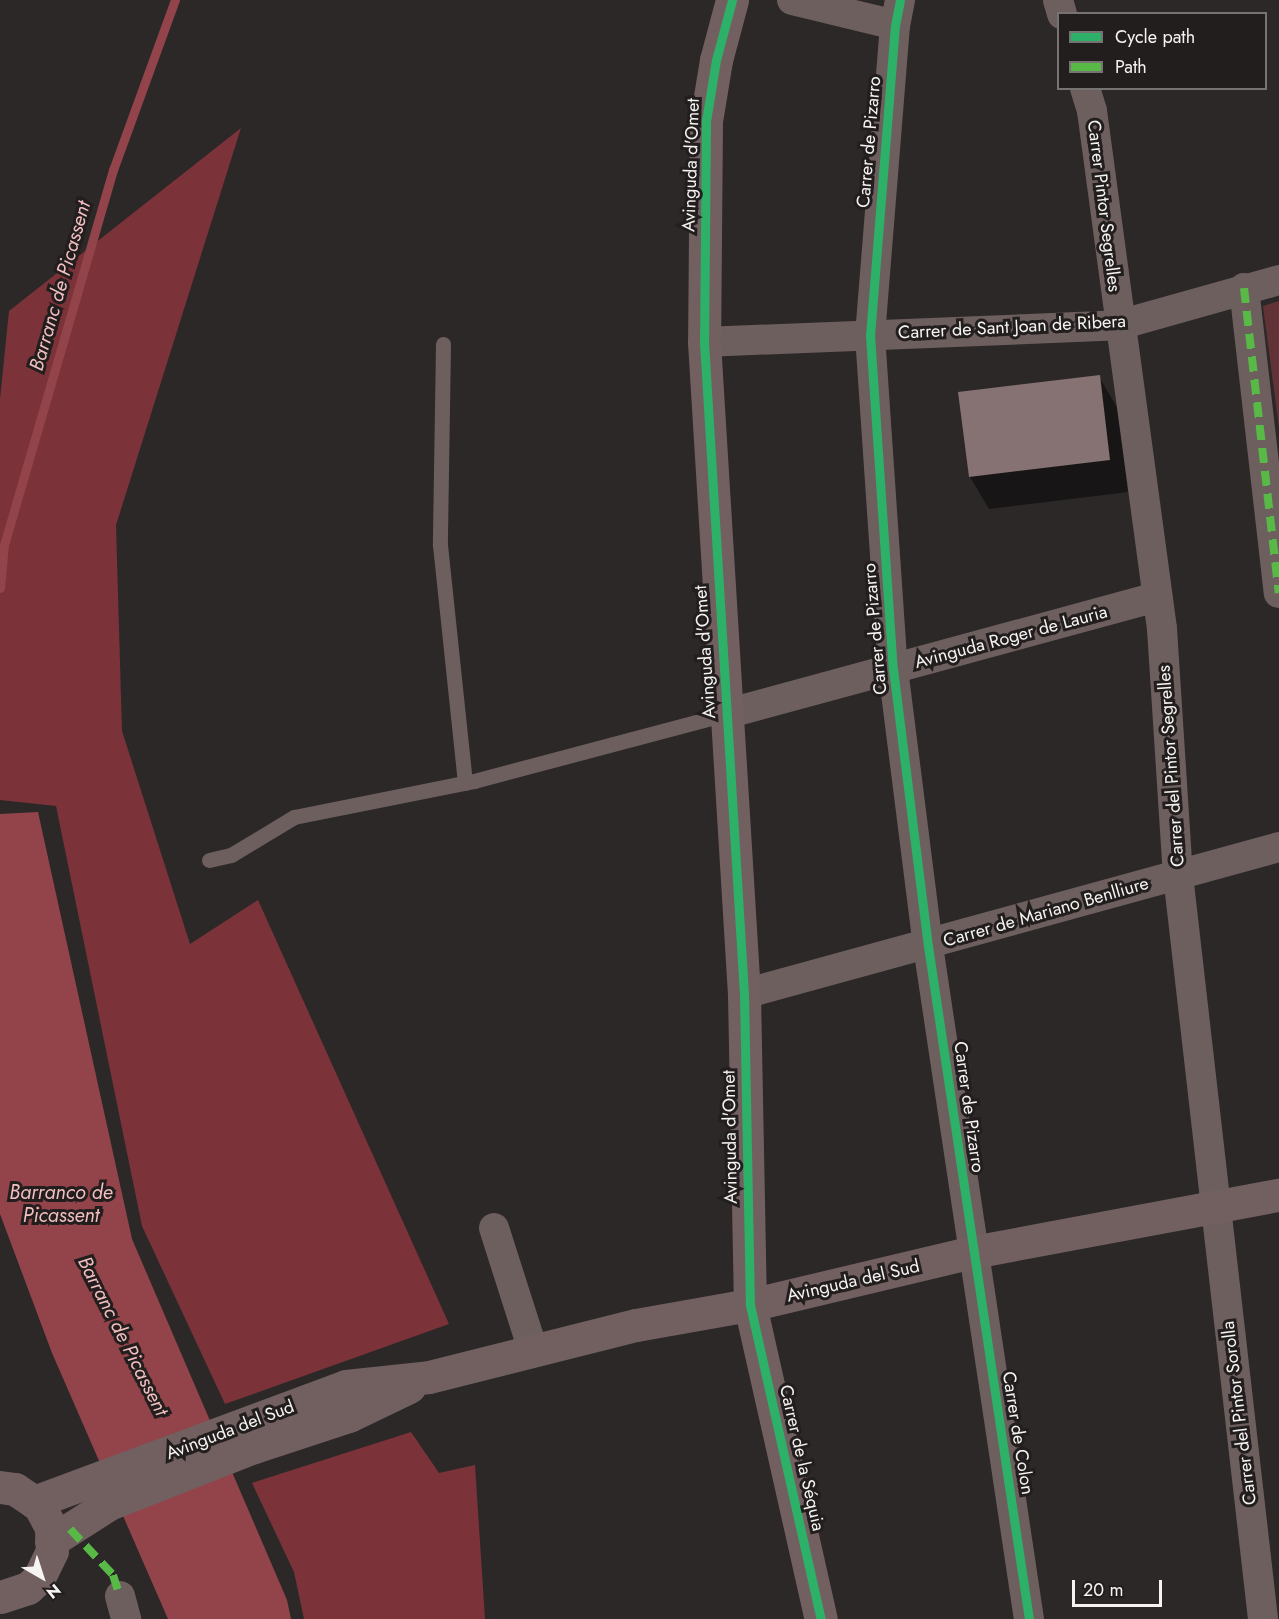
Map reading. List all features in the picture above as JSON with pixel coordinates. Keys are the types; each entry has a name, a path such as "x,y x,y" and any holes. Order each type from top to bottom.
{"street":[{"name":"Avinguda d'Omet","path":"732,0 716,60 706,121 704,342 744,994 750,1305"},
{"path":"792,0 897,12"},
{"name":"Carrer de Pizarro","path":"897,12 870,335 893,669 928,946 973,1252"},
{"name":"Carrer Pintor Segrelles","path":"1086,90 1092,111 1119,325"},
{"name":"Carrer de Sant Joan de Ribera","path":"704,342 1119,325 1279,280"},
{"path":"1244,288 1279,593"},
{"name":"Carrer del Pintor Segrelles","path":"1119,325 1157,597 1178,875 1215,1208"},
{"name":"Avinguda Roger de Lauria","path":"726,714 1157,597"},
{"name":"Carrer de Mariano Benlliure","path":"744,994 928,946 1279,847"},
{"name":"Avinguda del Sud","path":"34,1502 102,1492 254,1447 347,1401 533,1350 636,1325 750,1305 973,1252 1279,1196"},
{"name":"Carrer del Pintor Sorolla","path":"1215,1208 1263,1619"},
{"path":"494,1228 533,1350"},
{"name":"Carrer de Colon","path":"973,1252 1029,1619"},
{"name":"Carrer de la Séquia","path":"750,1305 821,1619"},
{"path":"0,1487 15,1489 34,1502 51,1528 49,1562 39,1578 4,1604"},
{"name":"Avinguda del Sud","path":"51,1541 102,1492"}],"lane":[{"path":"443,344 440,544 465,783"},
{"path":"210,860 231,855 294,817 465,783 726,714"}],"shaded area":[{"path":"241,128 116,525 122,731 190,944 258,900 449,1324 225,1404 142,1226 56,806 0,800 0,399 9,311"},
{"path":"1279,301 1279,428 1263,306"},
{"path":"411,1432 439,1473 475,1465 485,1619 304,1619 294,1572 252,1483"}],"water":[{"name":"Barranco de Picassent","path":"38,812 132,1239 287,1600 291,1619 168,1619 52,1353 0,1214 0,814"}],"building":[{"path":"1100,375 1110,460 969,477 958,392"}],"waterway":[{"name":"Barranc de Picassent","path":"0,588 4,545 113,170 175,0"}],"marked path":[{"path":"1244,288 1279,593"},
{"path":"70,1529 113,1575 120,1596"}],"cycle path":[{"path":"732,0 716,60 706,121 704,342 744,994 750,1305 821,1619"},
{"path":"900,0 895,25 870,335 893,669 928,946 1029,1619"}]}
